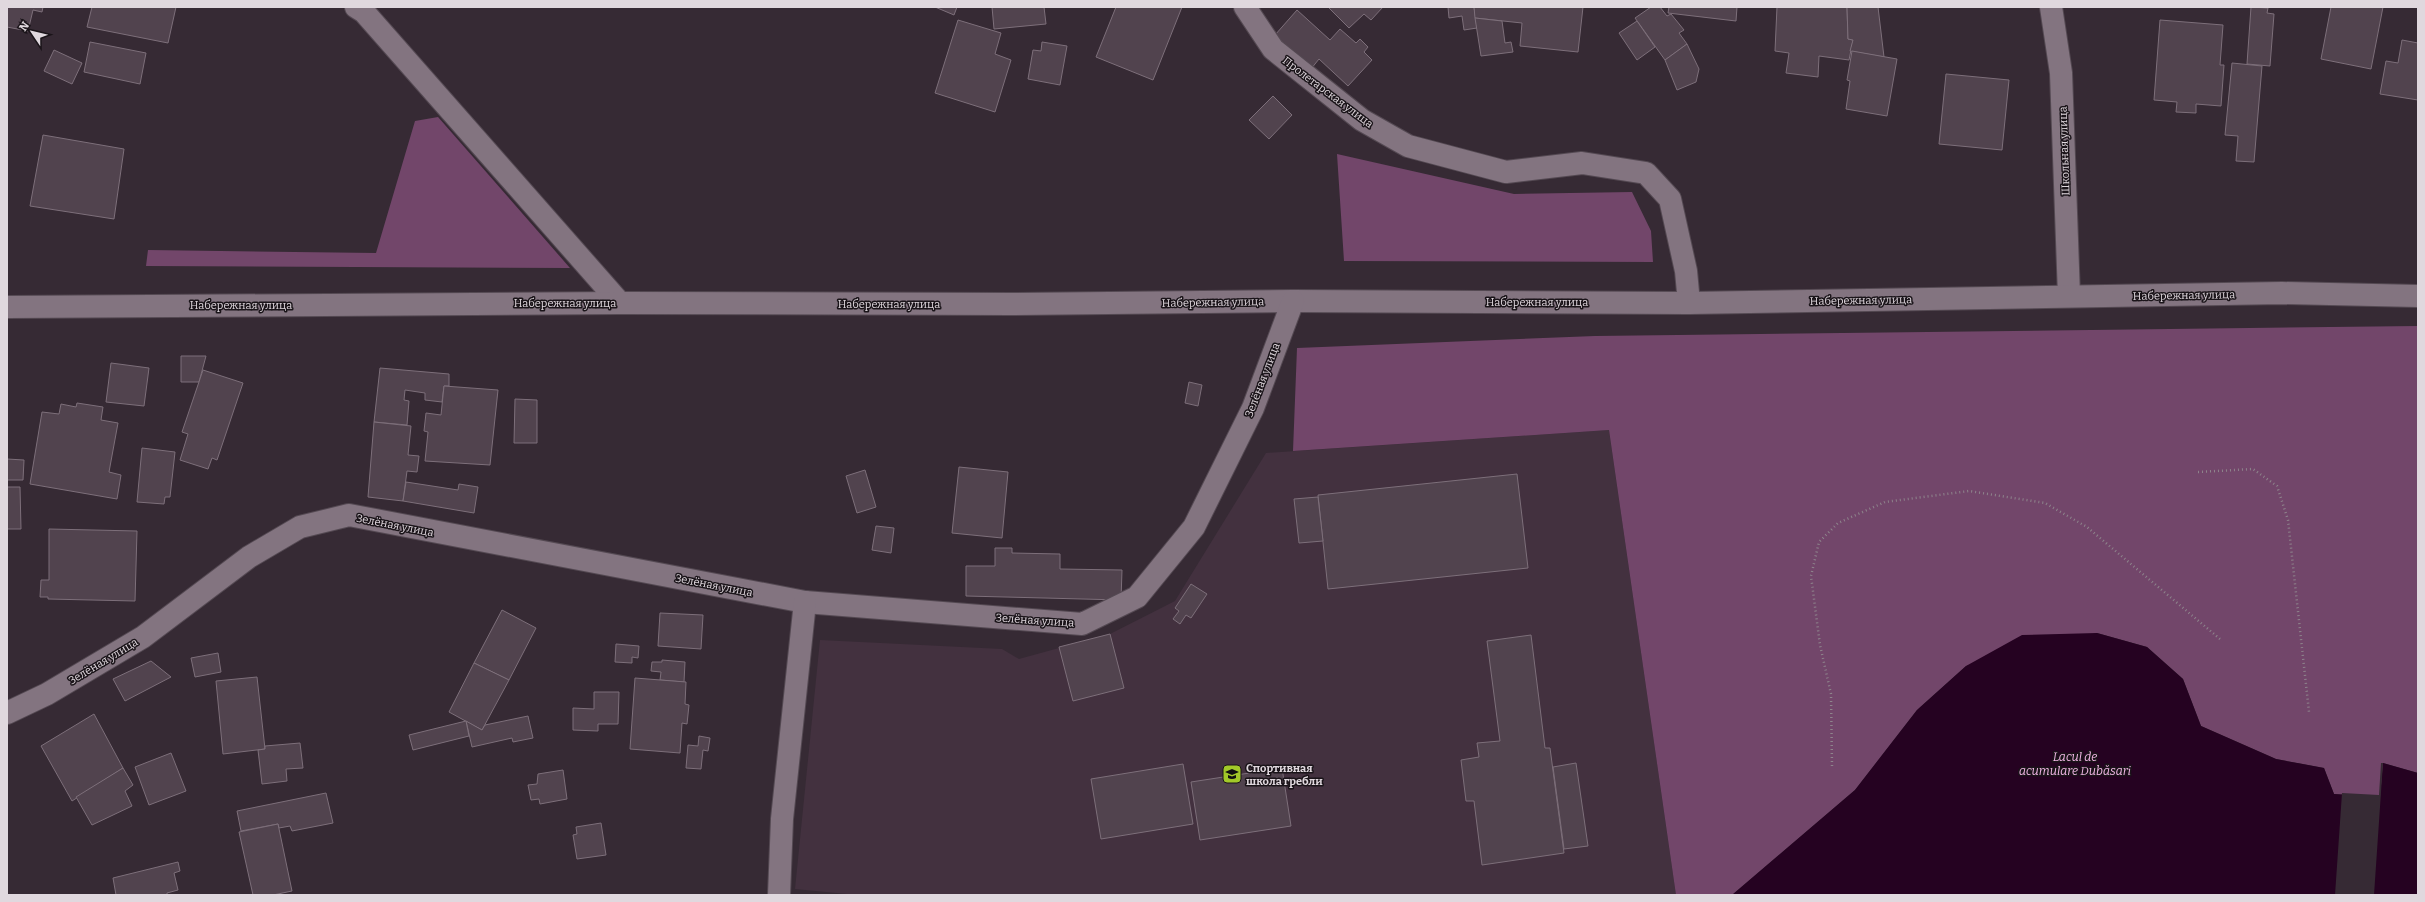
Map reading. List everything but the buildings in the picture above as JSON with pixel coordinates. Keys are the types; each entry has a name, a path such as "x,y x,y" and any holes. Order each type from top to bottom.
{"street":[{"name":"Пролетарская улица","path":"1245,7 1273,49 1362,120 1408,146 1506,172 1582,163 1646,174 1670,199 1686,271 1689,303"},
{"name":"Школьная улица","path":"2051,7 2061,73 2069,296"},
{"path":"363,9 620,303"},
{"name":"Набережная улица","path":"7,307 620,303 1014,304 1293,301 1689,303 2282,293 2418,296"},
{"name":"Зелёная улица","path":"7,713 47,694 143,637 249,557 300,527 350,515 805,602 1082,624 1137,597 1194,527 1253,408 1293,301"},
{"path":"779,895 782,819 805,602"}],"path":[{"path":"2198,472 2253,469 2277,486 2288,520 2309,712"},
{"path":"1832,766 1831,694 1820,645 1811,576 1819,542 1838,523 1885,502 1968,491 2045,503 2087,527 2220,639"}],"shaded area":[{"path":"438,117 570,268 146,266 148,250 376,253 415,121"},
{"path":"1337,154 1514,194 1632,192 1651,231 1653,262 1344,261"},
{"path":"2418,326 2418,773 2383,763 2381,797 2334,794 2324,768 2276,759 2201,726 2183,679 2147,647 2097,633 1966,666 1917,710 1855,790 1732,895 1676,895 1609,430 1293,451 1297,348 1595,336"},
{"name":"Спортивная школа гребли","path":"1609,430 1676,895 857,895 795,889 820,640 1002,649 1019,659 1110,634 1175,601 1266,453"}],"water":[{"name":"Lacul de acumulare Dubăsari","path":"2097,633 2147,647 2183,679 2201,726 2276,759 2324,768 2334,794 2380,797 2383,763 2418,773 2418,895 1732,895 1855,790 1917,710 1966,666 2022,635"}],"pier":[{"path":"2381,763 2383,763 2374,895 2335,895 2342,793 2379,795"}],"place":[{"name":"Спортивная школа гребли","path":"1232,774"}]}
